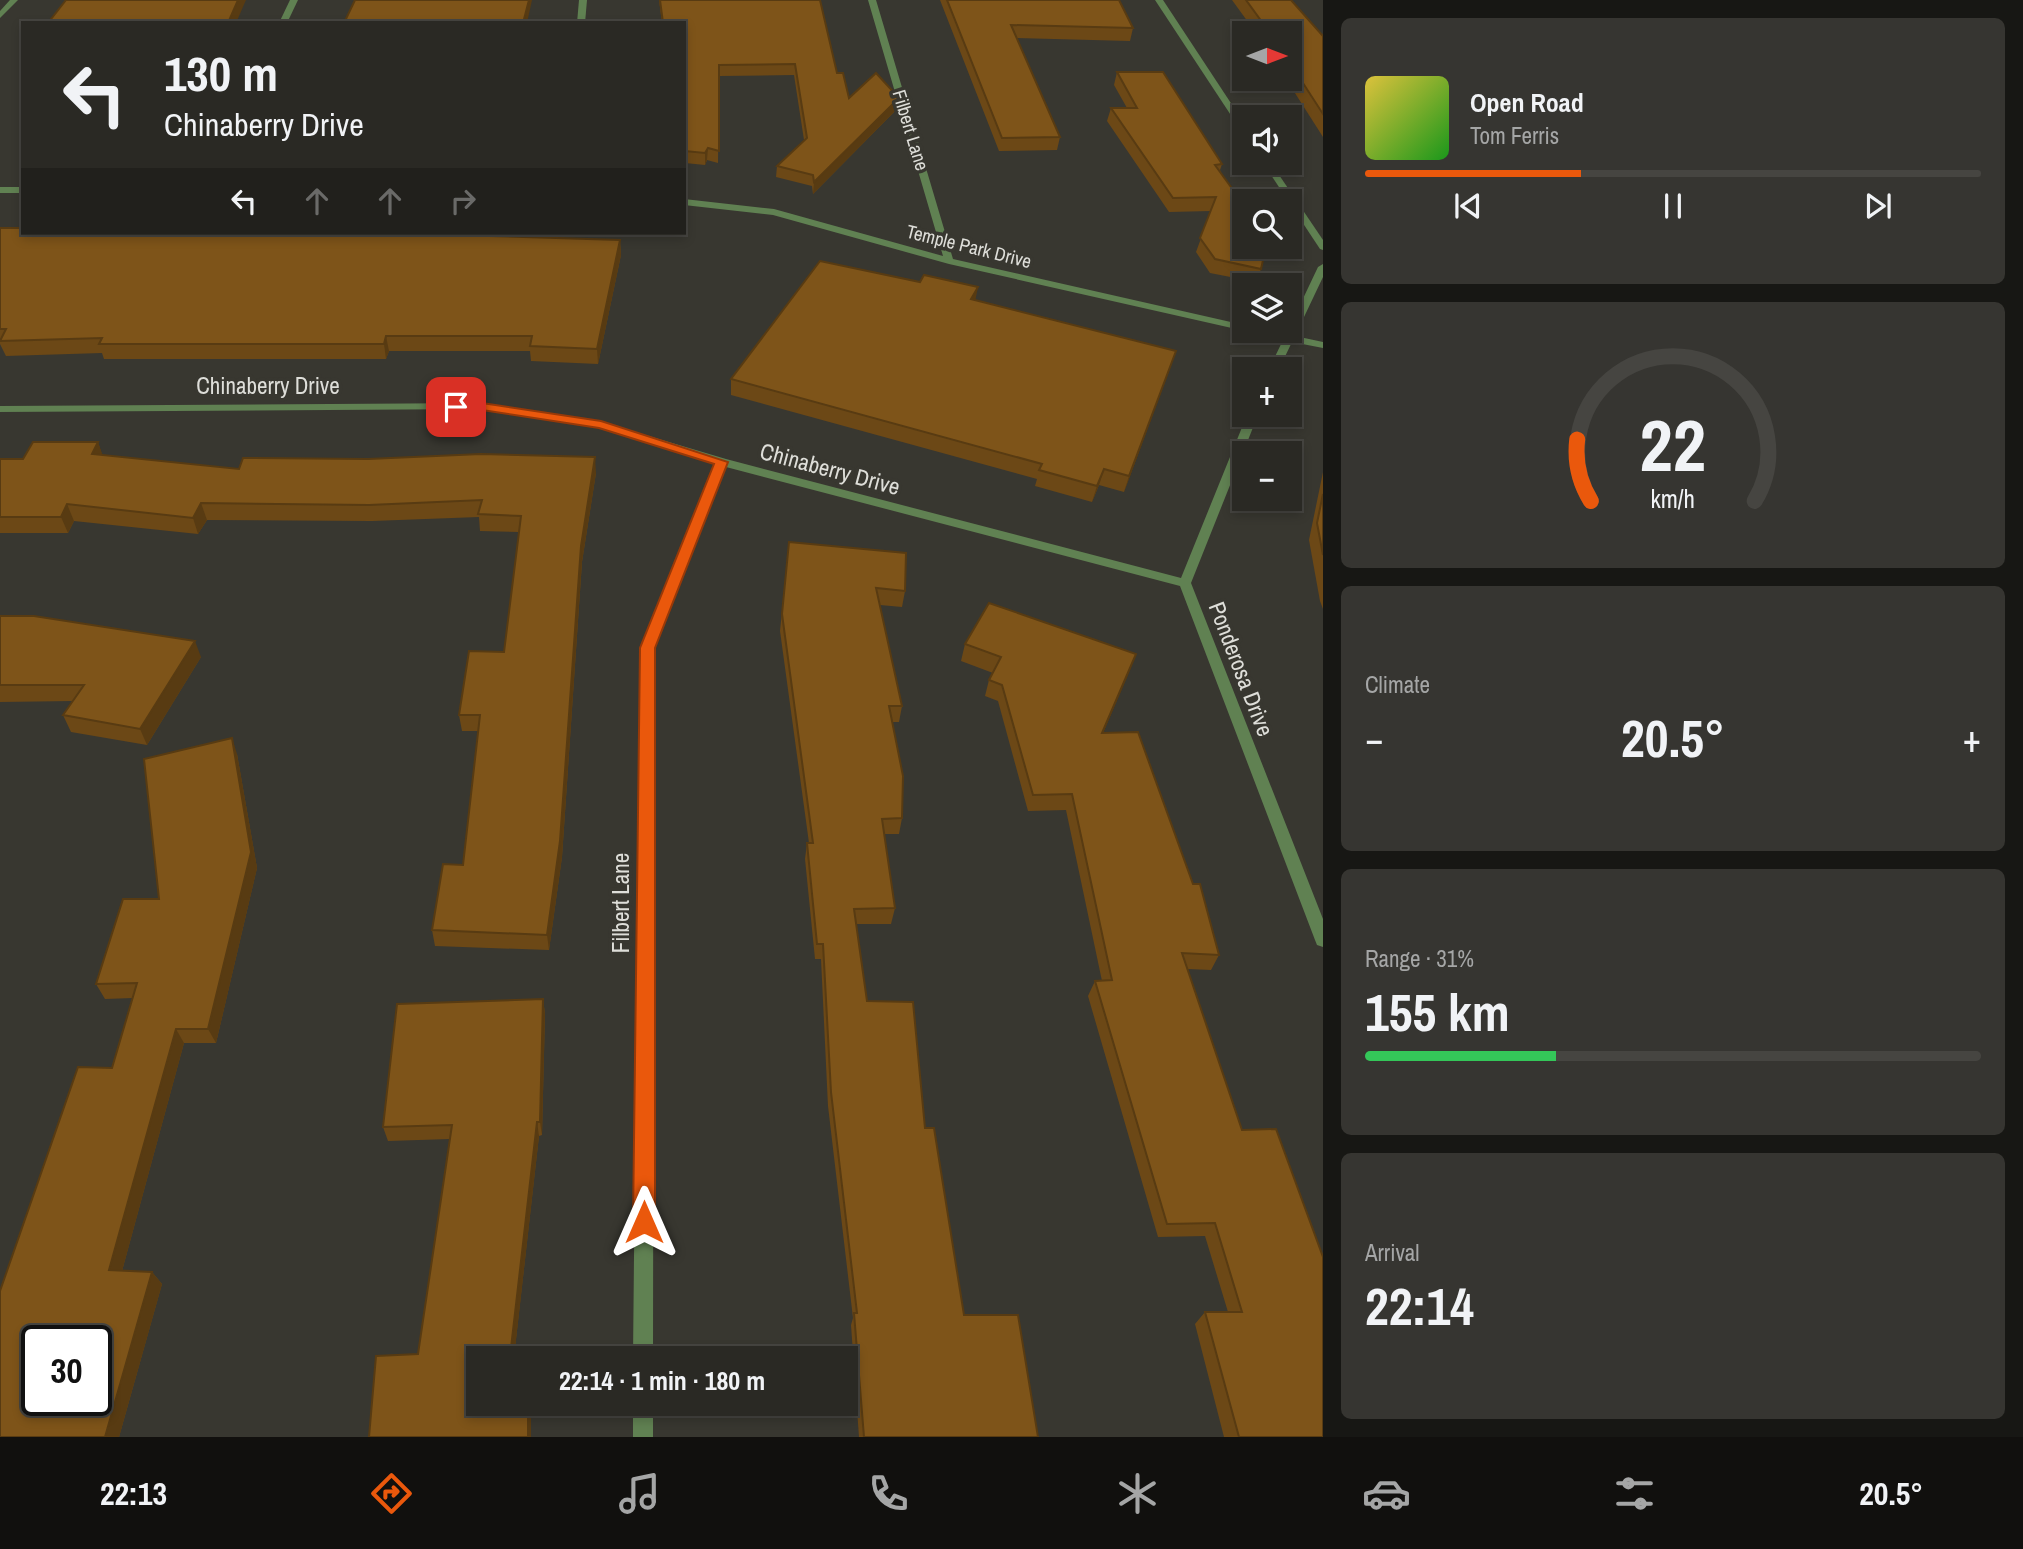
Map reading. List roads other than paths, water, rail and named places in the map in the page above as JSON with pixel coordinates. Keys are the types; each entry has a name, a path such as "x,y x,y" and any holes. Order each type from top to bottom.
{"street":[{"path":"0,16 14,0"},
{"path":"284,21 295,0"},
{"path":"581,21 583,0"},
{"name":"Filbert Lane","path":"872,0 949,261"},
{"path":"1158,0 1232,111"},
{"path":"1275,175 1323,247"},
{"path":"0,190 21,190"},
{"name":"Temple Park Drive","path":"686,202 774,212 949,261 1232,325"},
{"path":"1302,311 1323,267"},
{"path":"1302,341 1323,345"},
{"name":"Chinaberry Drive","path":"0,409 482,406 601,425 722,462 1185,583"},
{"name":"Ponderosa Drive","path":"1247,427 1185,583 1323,940"},
{"name":"Filbert Lane","path":"643,1346 648,648 722,462"},
{"path":"643,1416 643,1437"}]}
